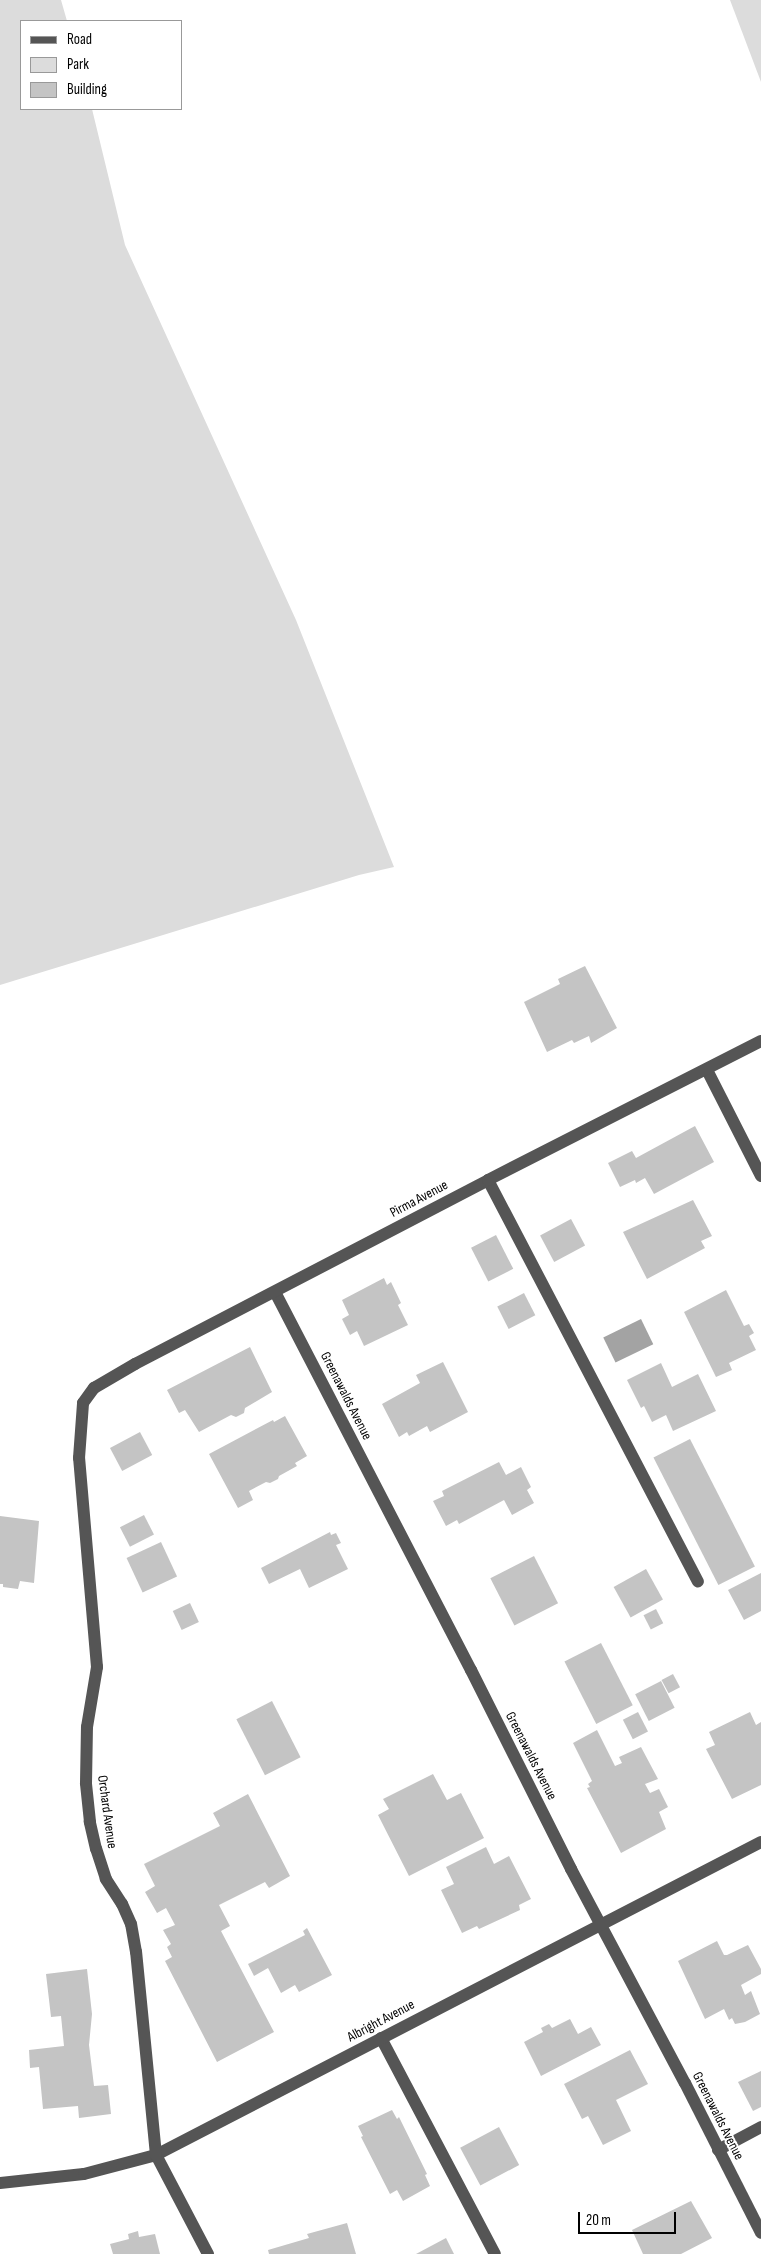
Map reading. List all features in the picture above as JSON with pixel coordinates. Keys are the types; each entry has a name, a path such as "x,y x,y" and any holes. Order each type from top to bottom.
{"street":[{"name":"Pirma Avenue","path":"94,1388 488,1180 761,1041"},
{"path":"707,1070 761,1176"},
{"path":"488,1180 698,1581"},
{"name":"Greenawalds Avenue","path":"276,1292 600,1924 685,2083 761,2233"},
{"name":"Orchard Avenue","path":"94,1388 83,1402 79,1458 97,1666 87,1728 86,1783 96,1849 106,1878 122,1904 131,1924 156,2155 208,2254"},
{"name":"Albright Avenue","path":"0,2184 84,2174 156,2155 761,1842"},
{"path":"381,2038 495,2254"},
{"path":"718,2150 761,2127"}],"green space":[{"path":"0,0 61,0 67,20 20,20 20,110 92,110 125,245 296,620 394,867 359,875 0,985"},
{"path":"730,0 761,0 761,82"}],"shaded area":[{"path":"641,1319 653,1344 616,1363 603,1337"}],"building":[{"path":"585,966 617,1028 591,1043 589,1036 574,1043 572,1040 547,1052 524,1002 560,984 558,979"},
{"path":"695,1126 714,1162 654,1194 645,1178 636,1183 635,1180 620,1187 608,1163 632,1151 636,1158"},
{"path":"693,1200 712,1236 701,1241 705,1248 647,1279 623,1232"},
{"path":"571,1219 585,1245 554,1262 540,1235"},
{"path":"496,1235 513,1269 488,1282 471,1248"},
{"path":"384,1278 387,1285 391,1282 401,1303 398,1305 408,1325 364,1346 357,1331 350,1335 342,1319 349,1315 342,1300"},
{"path":"726,1290 744,1326 749,1324 754,1333 749,1336 756,1350 729,1363 732,1370 716,1377 684,1312"},
{"path":"524,1293 535,1315 509,1329 497,1307"},
{"path":"250,1347 272,1392 245,1408 244,1413 236,1417 231,1415 199,1432 185,1410 179,1413 167,1390"},
{"path":"443,1362 468,1412 430,1432 427,1426 409,1436 407,1432 399,1437 382,1404 420,1383 416,1375"},
{"path":"661,1363 672,1387 698,1374 716,1411 673,1431 666,1415 652,1422 644,1406 641,1408 627,1380"},
{"path":"285,1416 307,1456 295,1463 297,1466 279,1476 278,1479 270,1483 266,1482 249,1491 253,1500 238,1508 209,1454 273,1420 274,1422"},
{"path":"140,1432 152,1455 122,1471 110,1448"},
{"path":"690,1439 755,1566 718,1585 653,1458"},
{"path":"499,1462 506,1475 521,1467 531,1487 527,1490 534,1503 512,1515 504,1500 459,1524 457,1520 446,1526 433,1501 444,1496 442,1491"},
{"path":"144,1515 154,1535 130,1547 120,1527"},
{"path":"0,1516 39,1521 34,1583 20,1581 18,1589 3,1587 3,1584 0,1584"},
{"path":"330,1532 331,1535 336,1533 341,1543 336,1545 348,1569 309,1588 300,1569 269,1584 261,1568"},
{"path":"161,1542 177,1576 143,1592 127,1558"},
{"path":"534,1556 558,1603 514,1625 490,1578"},
{"path":"646,1569 663,1600 631,1618 614,1587"},
{"path":"761,1573 761,1611 744,1620 728,1590"},
{"path":"190,1603 199,1622 182,1630 173,1611"},
{"path":"656,1609 663,1623 651,1630 644,1615"},
{"path":"601,1643 633,1705 596,1724 564,1662"},
{"path":"673,1674 680,1687 669,1693 662,1680"},
{"path":"661,1681 675,1708 649,1721 635,1694"},
{"path":"272,1701 301,1757 265,1775 236,1719"},
{"path":"638,1712 648,1732 633,1739 623,1720"},
{"path":"750,1712 756,1725 761,1722 761,1785 732,1799 706,1749 715,1745 709,1732"},
{"path":"597,1730 615,1766 622,1763 619,1757 641,1747 658,1779 645,1784 650,1793 659,1789 668,1807 659,1812 666,1829 621,1853 587,1788 590,1787 588,1784 592,1781 573,1743"},
{"path":"433,1774 447,1800 461,1793 484,1838 409,1876 378,1815 389,1809 383,1799"},
{"path":"248,1794 290,1876 269,1888 265,1882 219,1905 230,1926 221,1931 274,2032 217,2062 165,1961 172,1957 167,1947 171,1944 163,1930 175,1925 166,1908 157,1913 145,1892 155,1886 144,1864 220,1826 213,1813"},
{"path":"486,1847 494,1864 509,1856 531,1899 519,1905 520,1910 479,1929 477,1926 462,1933 441,1890 454,1884 446,1867"},
{"path":"307,1928 332,1975 299,1992 295,1985 281,1993 268,1968 254,1976 248,1964 305,1935 303,1931"},
{"path":"717,1941 724,1955 748,1945 761,1969 761,1974 741,1985 745,1995 751,1991 760,2014 745,2022 735,2024 732,2018 729,2020 724,2009 705,2019 678,1961"},
{"path":"87,1969 92,2014 89,2045 94,2086 108,2085 111,2114 79,2118 78,2106 43,2109 39,2067 30,2068 29,2050 64,2046 61,2016 51,2017 46,1974"},
{"path":"570,2019 578,2034 591,2027 601,2045 541,2076 524,2042 543,2032 541,2028 549,2024 552,2028"},
{"path":"630,2050 648,2084 616,2100 631,2131 603,2145 588,2116 582,2119 564,2084"},
{"path":"761,2071 761,2107 753,2111 738,2082"},
{"path":"392,2110 397,2119 399,2117 427,2174 425,2175 430,2186 403,2201 397,2190 390,2194 361,2137 363,2136 358,2126"},
{"path":"499,2127 519,2165 480,2186 460,2148"},
{"path":"691,2201 712,2238 681,2254 643,2254 632,2230"},
{"path":"347,2223 356,2254 269,2254 268,2250 309,2238 307,2234"},
{"path":"138,2231 139,2237 155,2234 160,2254 113,2254 110,2244 129,2239 128,2234"},
{"path":"446,2238 454,2254 416,2254"}]}
